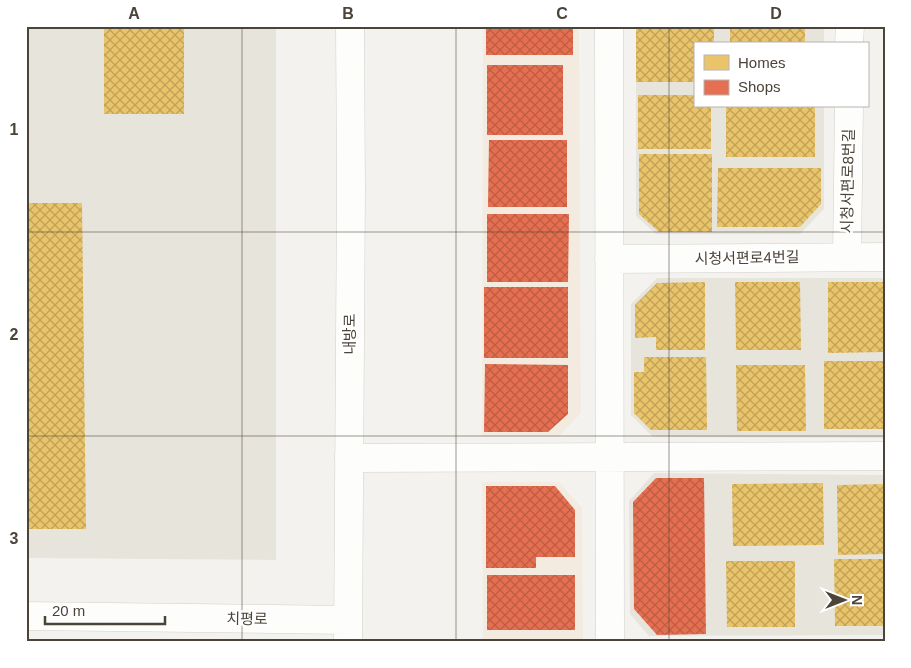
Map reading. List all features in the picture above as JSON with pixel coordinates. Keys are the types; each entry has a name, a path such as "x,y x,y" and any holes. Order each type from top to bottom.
{"street":[{"name":"내방로","path":"348,631 351,200 350,26"},
{"path":"609,26 610,642"},
{"path":"849,42 850,26"},
{"name":"시청서편로8번길","path":"847,256 849,108"},
{"name":"시청서편로4번길","path":"609,259 885,256"},
{"path":"349,458 885,456"},
{"name":"치평로","path":"26,616 348,631"}],"shaded area":[{"path":"26,26 276,26 276,560 26,558"},
{"path":"483,26 579,26 581,413 559,436 482,436"},
{"path":"636,26 824,26 824,42 694,42 694,108 824,108 824,209 800,234 656,234 636,216"},
{"path":"657,278 885,278 885,438 653,437 631,415 631,304"},
{"path":"654,473 885,475 885,635 649,636 630,614 629,501"},
{"path":"482,482 559,482 582,508 583,642 483,642"}],"building: Homes":[{"path":"104,26 184,26 184,114 104,114"},
{"path":"636,26 714,26 714,42 694,42 694,82 636,82"},
{"path":"730,26 805,26 805,42 730,42"},
{"path":"638,95 694,95 694,108 711,108 711,149 638,149"},
{"path":"726,108 815,108 815,157 726,157"},
{"path":"639,154 712,154 712,232 659,232 639,214"},
{"path":"718,168 821,168 821,204 800,227 717,227"},
{"path":"26,203 82,203 86,529 26,529"},
{"path":"705,282 705,350 656,350 656,337 635,338 635,305 657,283"},
{"path":"735,282 800,282 801,350 736,350"},
{"path":"828,282 885,282 885,352 828,353"},
{"path":"644,357 706,357 707,430 651,430 634,413 634,372 644,372"},
{"path":"824,361 885,361 885,429 824,429"},
{"path":"736,365 805,365 806,431 737,431"},
{"path":"823,483 824,545 733,546 732,484"},
{"path":"885,484 885,554 838,555 837,485"},
{"path":"834,559 885,559 885,626 835,626"},
{"path":"726,561 795,561 795,627 727,627"}],"building: Shops":[{"path":"486,26 573,26 573,55 486,55"},
{"path":"487,65 563,65 563,135 487,135"},
{"path":"489,140 567,140 567,207 488,207"},
{"path":"487,214 569,214 568,282 487,282"},
{"path":"484,287 568,287 568,358 484,358"},
{"path":"485,364 568,365 568,414 548,432 484,432"},
{"path":"656,478 704,478 706,634 657,635 634,609 633,502"},
{"path":"486,486 555,486 575,510 575,557 536,557 536,568 486,568"},
{"path":"487,575 575,575 575,630 487,630"},
{"path":"487,639 575,639 575,642 487,642"}]}
